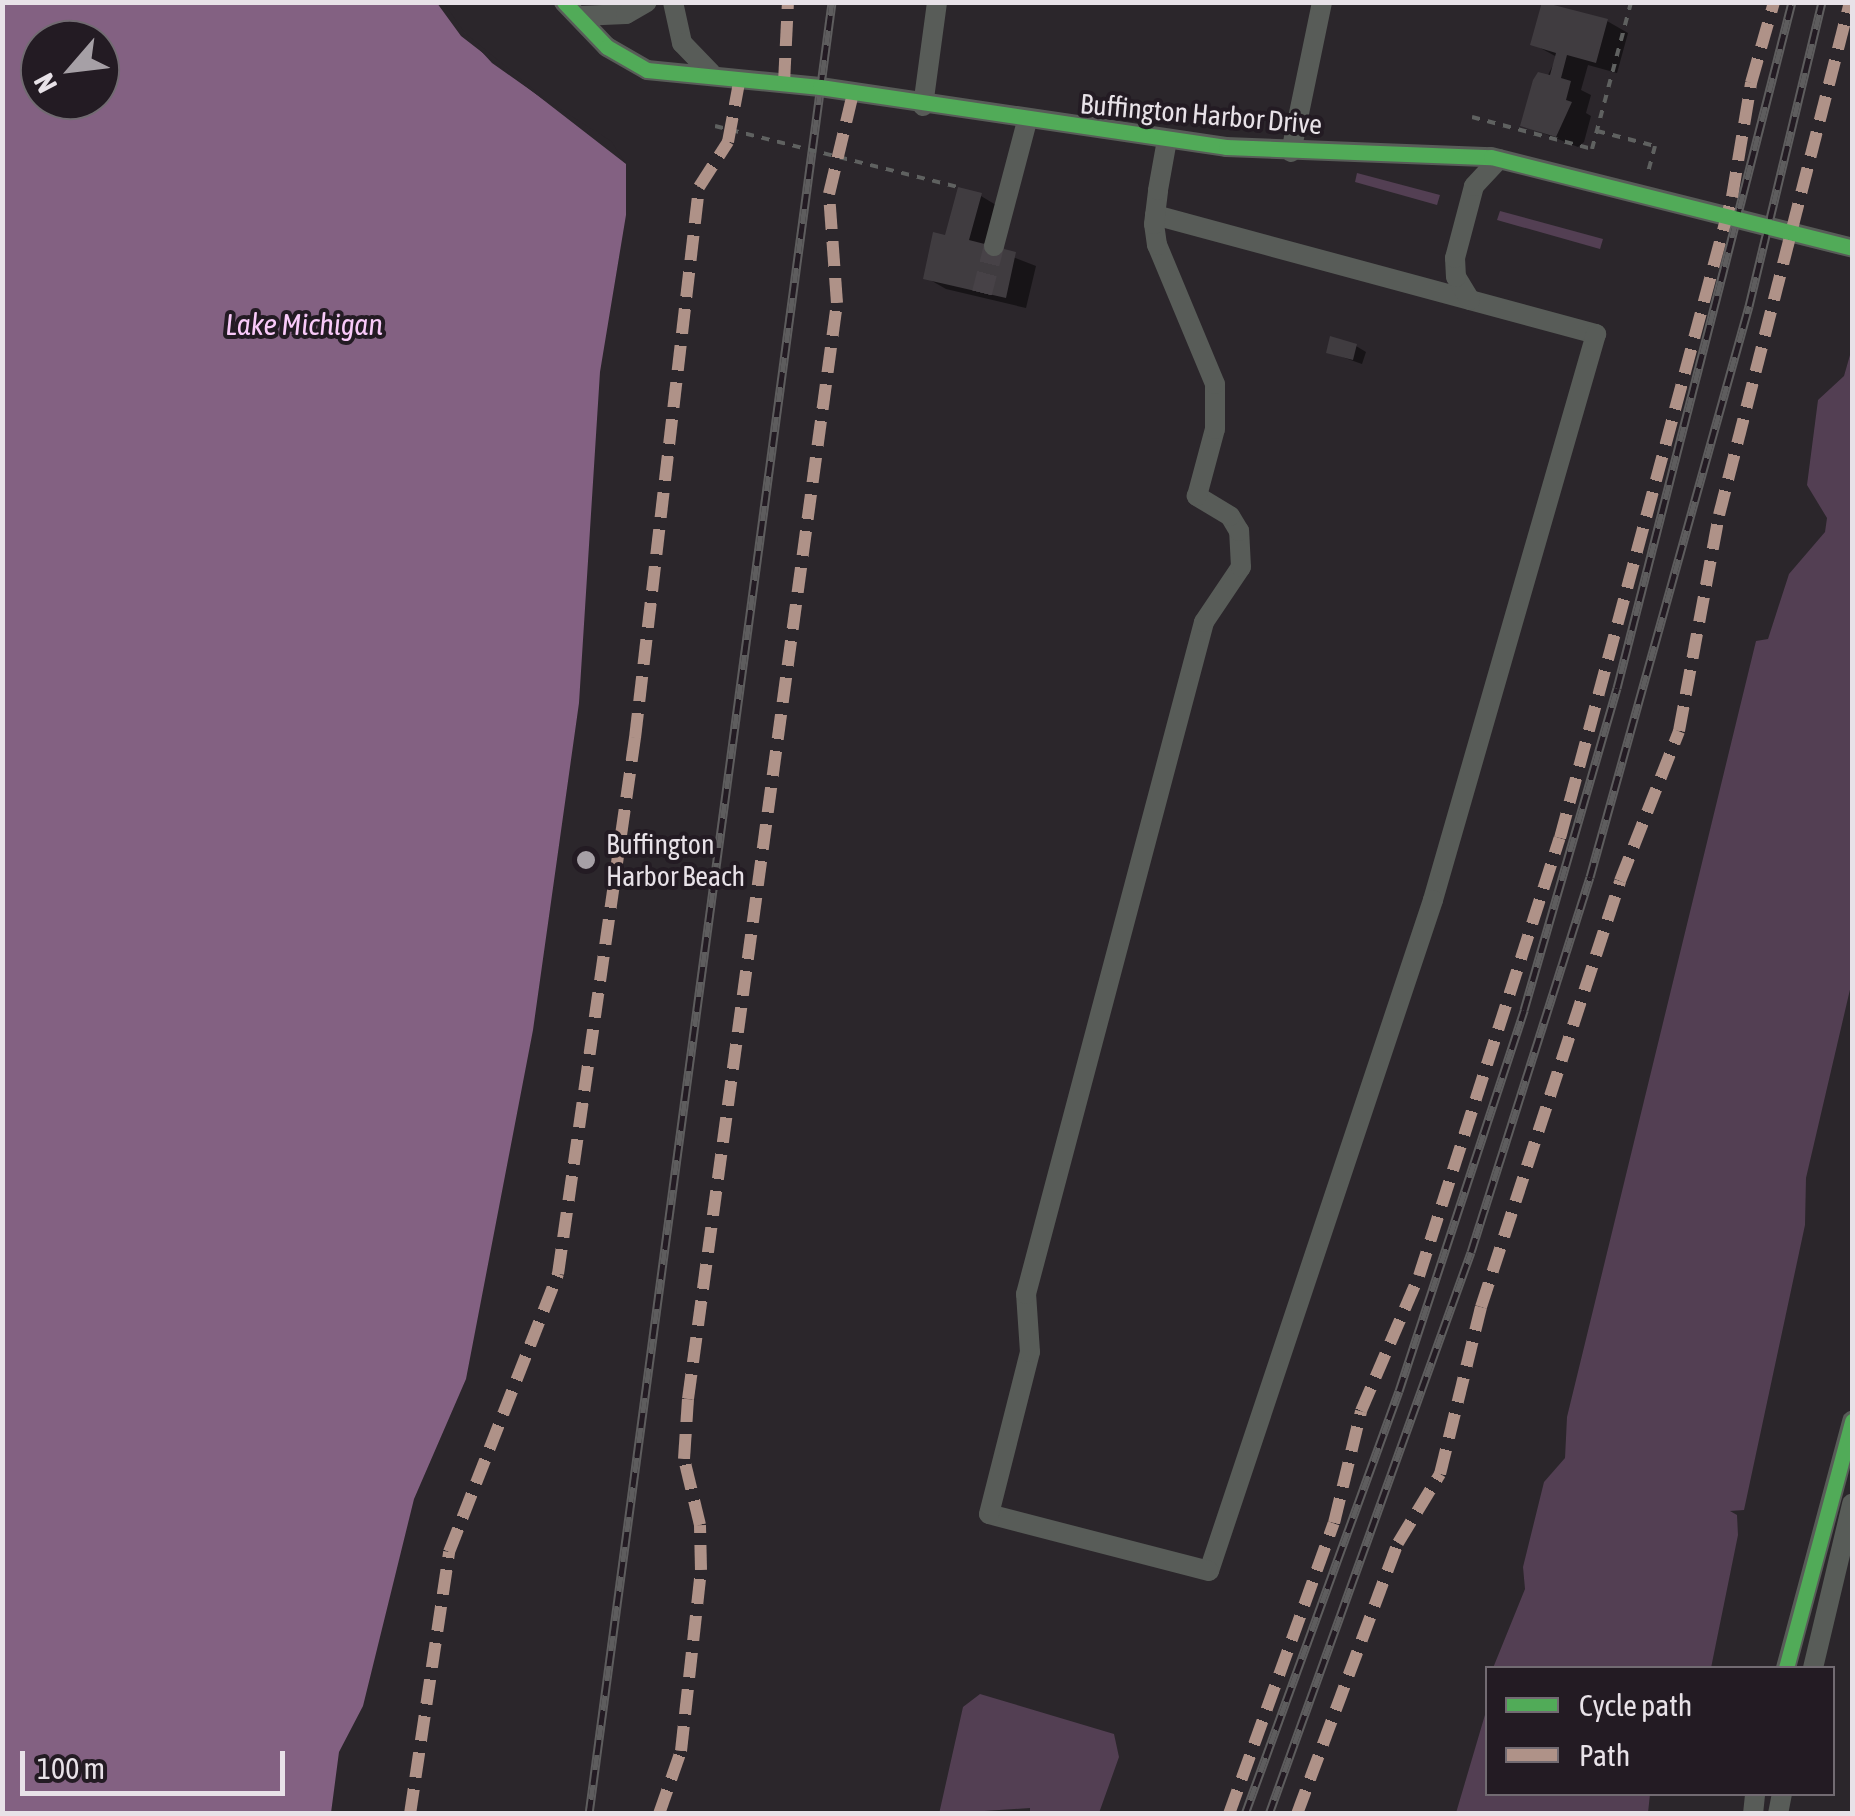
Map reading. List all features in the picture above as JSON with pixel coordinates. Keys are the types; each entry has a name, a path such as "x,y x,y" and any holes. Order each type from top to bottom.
{"street":[{"path":"572,9 626,14 647,2"},
{"path":"673,2 682,43 710,73"},
{"path":"924,106 938,2"},
{"path":"1291,152 1322,2"},
{"name":"Buffington Harbor Drive","path":"572,9 629,63 677,74 710,73 1167,140 1291,152 1499,159 1852,248"},
{"path":"994,246 1027,121"},
{"path":"1155,215 1596,334 1409,979 1209,1571 989,1514 1030,1352 1026,1294 1204,622 1242,567 1239,532 1230,516 1197,496 1215,428 1215,384 1200,336 1163,264 1155,215 1167,140"},
{"path":"1470,300 1456,276 1455,258 1474,186 1499,159"},
{"path":"1787,1666 1852,1421"},
{"path":"1813,1666 1852,1504"},
{"path":"1814,1666 1852,1560"}],"path":[{"path":"1472,116 1592,149 1631,2"},
{"path":"715,126 958,186"},
{"path":"1597,131 1655,146 1647,176"}],"shaded area":[{"path":"1357,173 1440,195 1437,205 1355,182"},
{"path":"1500,211 1603,239 1600,249 1497,220"},
{"path":"1852,348 1852,981 1806,1178 1805,1225 1744,1510 1730,1511 1737,1515 1738,1535 1711,1666 1494,1666 1525,1589 1523,1567 1544,1482 1565,1458 1567,1417 1756,641 1768,639 1789,574 1825,532 1827,518 1807,485 1818,400 1844,376"},
{"path":"980,1694 1114,1734 1119,1757 1099,1813 1030,1813 1030,1808 939,1814 963,1707"},
{"path":"1485,1715 1485,1796 1650,1796 1648,1813 1456,1813"}],"water":[{"name":"Lake Michigan","path":"3,3 437,3 492,63 608,145 626,164 626,215 600,372 579,703 533,1030 466,1379 414,1499 363,1706 339,1752 331,1813 3,1814"}],"pier":[{"path":"443,2 465,33 549,102 611,141 626,164 461,36 437,3"}],"building":[{"path":"1542,2 1608,19 1596,63 1567,55 1561,78 1571,81 1566,100 1572,102 1556,137 1520,126 1533,80 1538,72 1550,75 1556,53 1530,45"},
{"path":"958,187 982,193 969,240 1016,252 1006,298 923,279 933,232 945,235"},
{"path":"1330,336 1357,344 1353,360 1326,353"}],"tunnel":[{"path":"982,293 994,246"}],"railway":[{"path":"589,1814 832,2"},
{"path":"1245,1814 1399,1391 1524,1010 1617,688 1792,2"},
{"path":"1269,1814 1471,1252 1590,877 1749,306 1822,2"}],"marked path":[{"path":"784,83 788,2"},
{"path":"1229,1814 1334,1523 1361,1411 1419,1276 1560,838 1732,197 1751,83 1774,2"},
{"path":"1297,1814 1398,1543 1440,1474 1481,1307 1620,881 1679,731 1719,515 1850,2"},
{"path":"410,1814 449,1552 558,1274 635,738 699,187 728,142 740,77"},
{"path":"659,1814 681,1751 701,1570 700,1525 684,1459 688,1399 837,303 829,194 853,93"}],"cycle path":[{"path":"564,2 607,47 647,70 820,87 1226,147 1491,157 1852,248"},
{"path":"1787,1666 1852,1421"}],"place":[{"name":"Buffington Harbor Beach","path":"586,860"}]}
